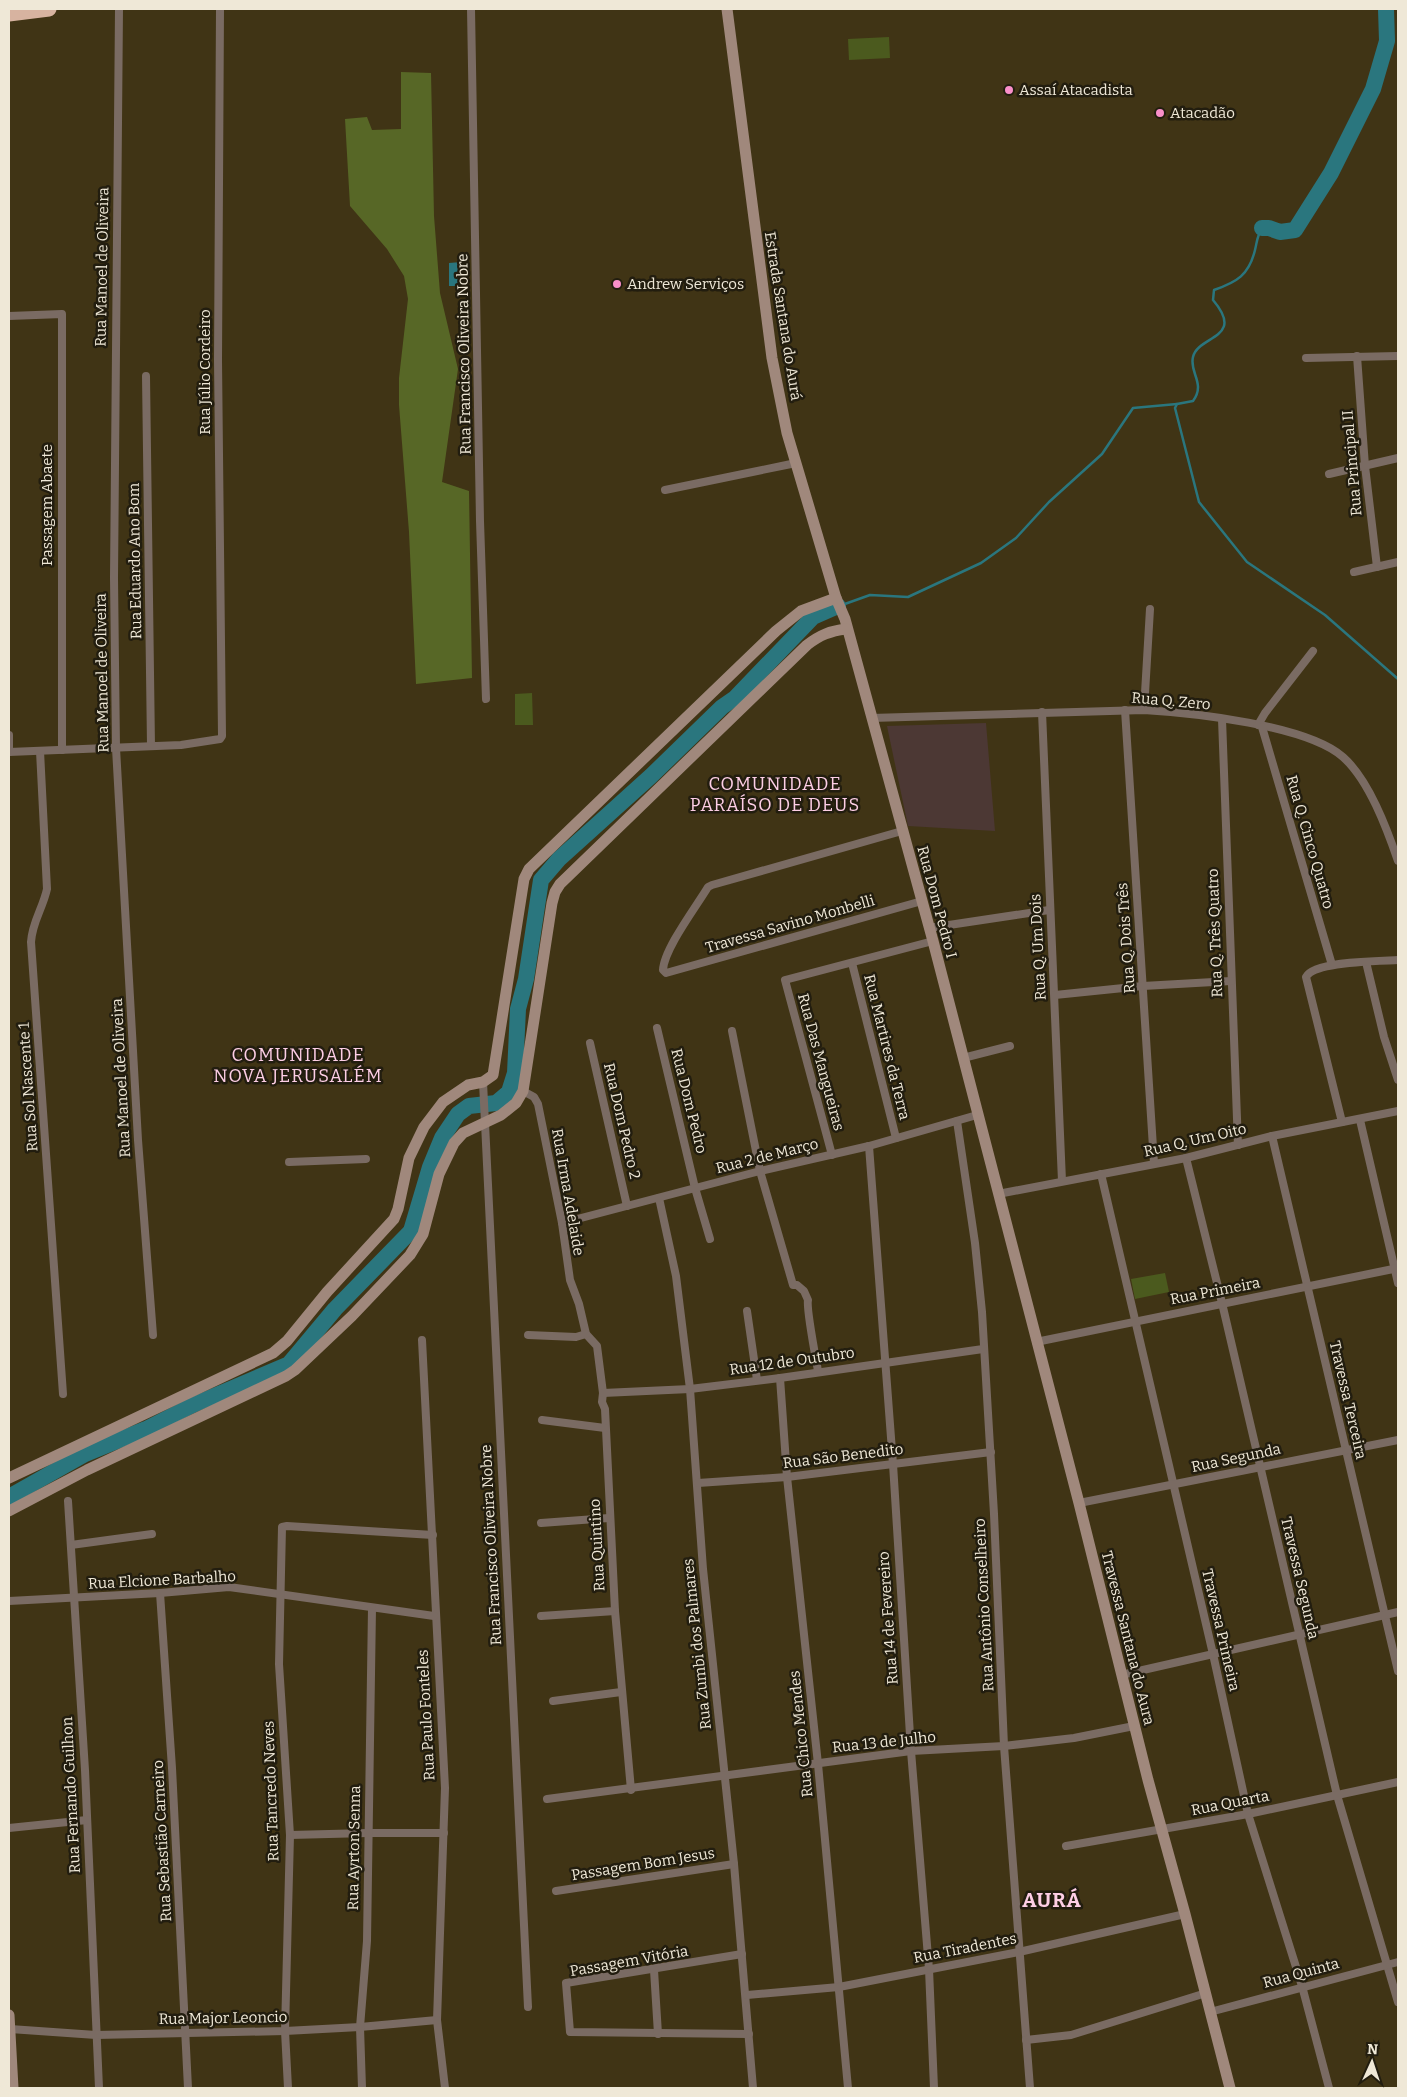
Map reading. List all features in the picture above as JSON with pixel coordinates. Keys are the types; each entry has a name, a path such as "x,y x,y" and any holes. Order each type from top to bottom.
{"highway":[{"path":"9,14 49,9"}],"street":[{"name":"Rua Manoel de Oliveira","path":"119,9 114,568 116,748 138,1140 153,1335"},
{"name":"Rua Júlio Cordeiro","path":"151,746 181,745 220,739 222,736 218,360 220,9"},
{"name":"Rua Francisco Oliveira Nobre","path":"471,9 480,521 486,699"},
{"name":"Estrada Santana do Aurá","path":"727,9 772,358 787,433 845,624"},
{"name":"Passagem Abaete","path":"9,316 62,314 62,750"},
{"name":"Rua Principal II","path":"1357,356 1365,466 1377,567"},
{"path":"1306,358 1398,356"},
{"name":"Rua Eduardo Ano Bom","path":"146,376 151,746"},
{"path":"1329,474 1398,458"},
{"path":"665,490 796,463"},
{"path":"1354,572 1398,562"},
{"path":"9,1478 273,1352 287,1341 327,1292 394,1219 398,1209 408,1158 424,1127 443,1102 468,1085 483,1082 493,1075 524,879 528,869 776,631 801,610 836,598"},
{"path":"1144,710 1150,609"},
{"path":"9,1511 87,1470 246,1396 295,1370 352,1316 410,1255 423,1234 439,1174 446,1156 454,1143 484,1116 501,1115 516,1103 523,1091 554,892 560,884 807,644 818,636 845,624"},
{"name":"Rua Dom Pedro I","path":"845,624 933,941 998,1194"},
{"path":"1260,726 1265,713 1313,651"},
{"name":"Rua Q. Dois Três","path":"1126,710 1154,1163"},
{"name":"Rua Q. Zero","path":"871,718 1144,710 1222,719 1304,737 1322,743 1350,764 1367,790 1390,837 1398,861"},
{"name":"Rua Q. Um Dois","path":"1042,712 1062,1181"},
{"name":"Rua Q. Três Quatro","path":"1222,719 1238,1145"},
{"name":"Rua Q. Cinco Quatro","path":"1260,726 1332,966"},
{"path":"9,735 9,752 151,746"},
{"name":"Rua Sol Nascente 1","path":"40,751 47,888 45,900 33,923 32,942 63,1394"},
{"name":"Travessa Savino Monbelli","path":"902,831 708,887 671,946 663,963 663,970 666,973 922,901"},
{"path":"929,928 1049,910"},
{"name":"Rua Das Mangueiras","path":"832,1155 785,980 933,941"},
{"path":"1342,1122 1306,982 1307,974 1312,970 1332,966 1398,960"},
{"path":"1366,962 1384,1037 1398,1080"},
{"name":"Rua Martires da Terra","path":"852,963 896,1138"},
{"path":"1055,995 1143,986 1231,981"},
{"name":"Rua Dom Pedro","path":"657,1028 695,1188 710,1239"},
{"path":"732,1031 760,1171 793,1286 797,1285 804,1292 808,1300 806,1306 810,1315 818,1372"},
{"name":"Rua Dom Pedro 2","path":"590,1042 627,1206"},
{"path":"963,1058 1010,1046"},
{"name":"Rua Francisco Oliveira Nobre","path":"483,1082 528,2007"},
{"name":"Rua Irma Adelaide","path":"523,1091 534,1097 538,1104 562,1223 570,1280 579,1304"},
{"name":"Rua Q. Um Oito","path":"998,1194 1186,1158 1272,1136 1398,1111"},
{"name":"Rua 2 de Março","path":"562,1223 760,1171 869,1146 977,1115"},
{"path":"1360,1120 1397,1268 1398,1283"},
{"name":"Rua Antônio Conselheiro","path":"957,1121 975,1244 991,1452 1004,1746 1030,2088"},
{"name":"Travessa Terceira","path":"1272,1136 1398,1671"},
{"name":"Rua 14 de Fevereiro","path":"869,1146 893,1464 911,1751 929,1969 934,2088"},
{"name":"Travessa Segunda","path":"1186,1158 1222,1303 1298,1635 1337,1795 1398,2002"},
{"path":"288,1162 366,1159"},
{"name":"Travessa Primeira","path":"1101,1174 1172,1485 1213,1654 1248,1814 1302,1986 1329,2088"},
{"name":"Travessa Santana do Aura","path":"998,1194 1079,1503 1134,1726 1230,2088"},
{"name":"Rua Zumbi dos Palmares","path":"659,1198 676,1276 690,1388 703,1569 747,1995 754,2088"},
{"name":"Rua Primeira","path":"1036,1342 1134,1320 1397,1268"},
{"name":"Rua Quintino","path":"579,1304 586,1334 597,1346 603,1393 602,1402 605,1409 615,1611 631,1790"},
{"path":"747,1311 757,1380"},
{"path":"528,1335 576,1338 586,1334"},
{"name":"Rua Paulo Fonteles","path":"422,1340 432,1535 434,1616 444,1788 437,2020 445,2088"},
{"name":"Rua 12 de Outubro","path":"603,1393 690,1388 780,1378 983,1349"},
{"name":"Rua Chico Mendes","path":"780,1378 787,1477 818,1764 848,2088"},
{"path":"542,1420 605,1428"},
{"name":"Rua Segunda","path":"1079,1503 1398,1440"},
{"name":"Rua São Benedito","path":"698,1483 787,1477 991,1452"},
{"name":"Rua Fernando Guilhon","path":"68,1501 87,1820 99,2088"},
{"path":"541,1523 609,1518"},
{"name":"Rua Tancredo Neves","path":"288,2088 285,2032 290,1836 279,1664 282,1527 432,1535"},
{"path":"71,1545 152,1534"},
{"name":"Rua Elcione Barbalho","path":"9,1601 74,1599 229,1587 434,1616"},
{"name":"Rua Sebastião Carneiro","path":"160,1593 188,2088"},
{"name":"Rua Ayrton Senna","path":"362,2088 360,2027 367,1941 372,1608"},
{"path":"541,1616 615,1611"},
{"path":"1121,1675 1398,1612"},
{"path":"553,1701 621,1692"},
{"name":"Rua 13 de Julho","path":"547,1800 911,1751 1004,1746 1074,1738 1134,1726"},
{"name":"Rua Quarta","path":"1066,1846 1248,1814 1398,1782"},
{"path":"9,1828 87,1820"},
{"path":"290,1836 368,1833 444,1834"},
{"name":"Passagem Bom Jesus","path":"556,1891 734,1864"},
{"name":"Rua Tiradentes","path":"747,1995 839,1987 1019,1952 1185,1914"},
{"name":"Passagem Vitória","path":"658,2034 570,2032 566,1983 742,1954"},
{"name":"Rua Quinta","path":"1210,2012 1398,1962"},
{"path":"654,1970 658,2034 750,2034"},
{"path":"1026,2040 1071,2035 1206,1993"},
{"path":"9,2014 13,2088"},
{"name":"Rua Major Leoncio","path":"9,2023 96,2035 285,2032 437,2020"}],"shaded area":[{"path":"986,723 995,831 908,826 887,726"}],"green space":[{"path":"889,37 890,58 849,60 848,39"},
{"path":"401,72 431,73 434,216 440,293 458,369 442,482 469,491 472,678 416,684 409,532 399,405 399,378 408,299 404,276 387,249 350,206 345,119 367,117 372,130 401,129"},
{"path":"532,693 533,725 515,725 515,694"},
{"path":"1165,1273 1169,1292 1135,1299 1131,1279"}],"water":[{"path":"461,262 461,286 449,286 449,263"}],"waterway":[{"path":"1262,228 1269,228 1280,232 1295,230 1331,173 1373,89 1387,41 1386,9"},
{"path":"1262,228 1252,259 1245,272 1229,284 1214,290 1213,300 1222,313 1224,322 1222,329 1217,335 1203,344 1193,357 1192,363 1198,383 1197,395 1193,401 1177,404 1175,408 1199,502 1247,562 1325,615 1398,679"},
{"path":"842,605 870,595 908,597 981,563 1016,538 1049,502 1102,454 1133,408 1177,404"},
{"path":"9,1497 85,1454 146,1429 193,1405 289,1364 335,1309 411,1231 430,1167 442,1138 458,1114 469,1106 496,1103 509,1092 515,1073 518,1009 526,979 541,880 559,859 651,776 722,707 735,698 813,617 838,606"}],"place":[{"name":"Assaí Atacadista","path":"1009,90"},
{"name":"Atacadão","path":"1160,113"},
{"name":"Andrew Serviços","path":"617,284"}],"district":[{"name":"COMUNIDADE PARAÍSO DE DEUS","path":"775,794"},
{"name":"COMUNIDADE NOVA JERUSALÉM","path":"298,1065"},
{"name":"AURÁ","path":"1052,1900"}]}
